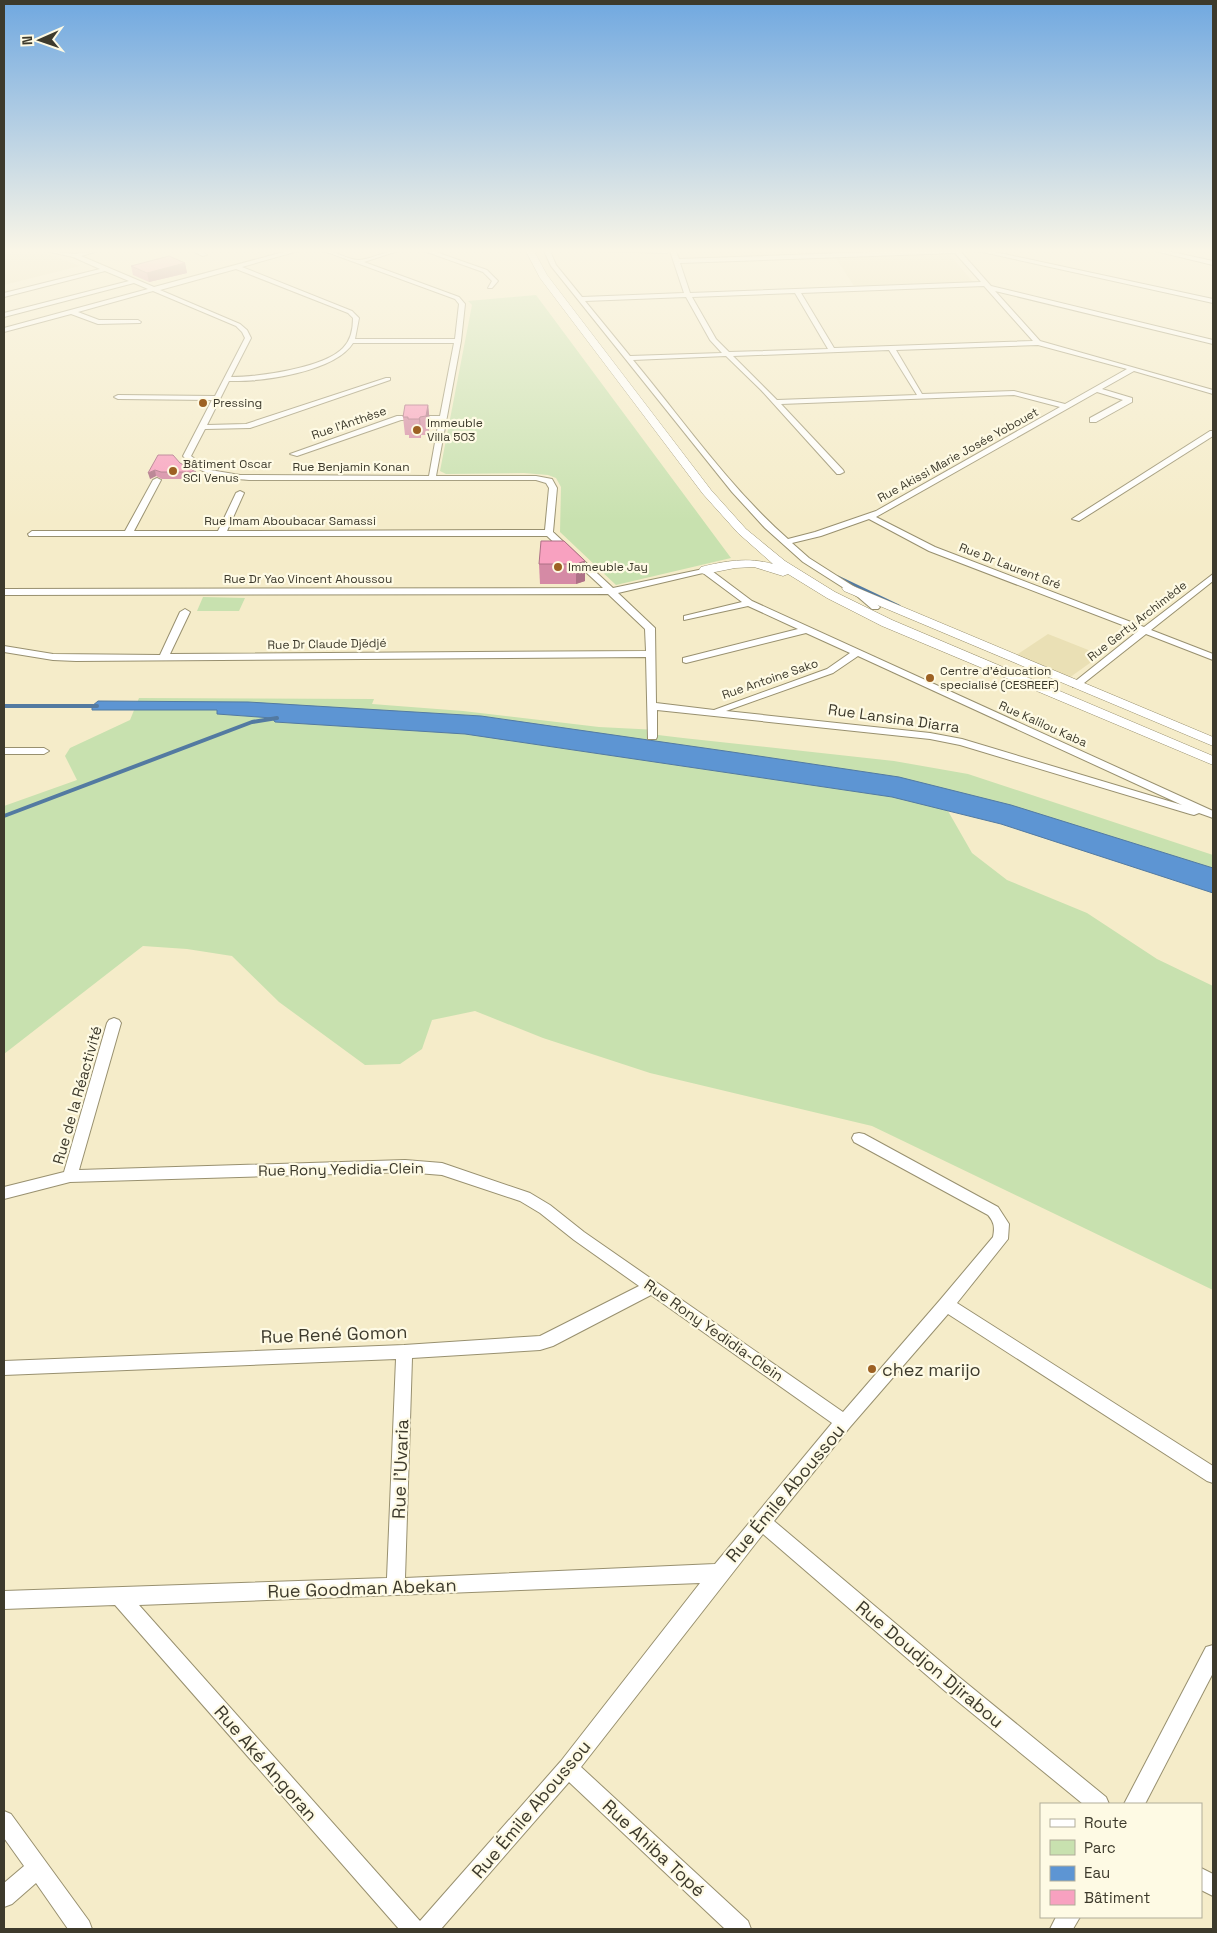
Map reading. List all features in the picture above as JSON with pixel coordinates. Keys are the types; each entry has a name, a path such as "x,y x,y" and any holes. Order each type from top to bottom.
{"main road":[{"path":"593,341 692,473 749,537 782,564 849,605"},
{"path":"604,341 699,464 754,527 794,560 834,585 875,607 1213,751"},
{"path":"706,570 734,563 764,564 777,569 828,598 849,605 1213,761"},
{"path":"848,588 1213,742"}],"street":[{"name":"Rue Benjamin Konan","path":"246,341 187,456 202,470 220,476 248,478 432,478"},
{"path":"226,379 260,379 275,376 333,358 344,351 352,341"},
{"path":"458,341 432,478 536,478 549,481 553,488 549,533 613,591 650,628 652,737"},
{"path":"614,341 735,490 806,560 875,607"},
{"path":"715,341 840,472"},
{"path":"827,341 832,350"},
{"path":"627,358 1038,343 1058,347 1213,392"},
{"path":"891,348 919,393"},
{"name":"Rue Akissi Marie Josée Yobouet","path":"786,542 818,534 869,516 904,500 1133,370"},
{"path":"201,426 248,426 388,378"},
{"path":"1093,420 1129,400 1097,390"},
{"path":"775,402 1014,393 1067,407"},
{"path":"118,397 217,398"},
{"name":"Rue l'Anthèse","path":"294,454 400,418 442,418"},
{"path":"1076,519 1213,433"},
{"path":"128,534 156,480"},
{"path":"221,534 240,493"},
{"name":"Rue Dr Laurent Gré","path":"869,516 932,549 1213,658"},
{"name":"Rue Imam Aboubacar Samassi","path":"32,534 549,533"},
{"name":"Rue Dr Yao Vincent Ahoussou","path":"4,592 613,591 706,570"},
{"name":"Rue Kalilou Kaba","path":"706,570 749,603 1212,814"},
{"name":"Rue Gerty Archimède","path":"1076,685 1213,577"},
{"path":"687,618 749,603"},
{"path":"164,657 185,612"},
{"path":"686,660 805,630"},
{"name":"Rue Dr Claude Djédjé","path":"4,649 53,658 651,654"},
{"name":"Rue Antoine Sako","path":"716,712 830,672 856,653"},
{"name":"Rue Lansina Diarra","path":"652,706 900,731 962,742 1189,812 1212,814"},
{"path":"4,751 44,751"},
{"name":"Rue de la Réactivité","path":"70,1176 114,1023"},
{"name":"Rue Émile Aboussou","path":"427,1929 568,1768 719,1573 844,1422 946,1305 1000,1239 1003,1229 1001,1220 993,1211 859,1138"},
{"name":"Rue Rony Yedidia-Clein","path":"4,1193 70,1176 405,1166 442,1169 524,1197 844,1422"},
{"name":"Rue René Gomon","path":"4,1368 404,1352 532,1344 547,1341 652,1287"},
{"path":"946,1305 1213,1475"},
{"name":"Rue l'Uvaria","path":"396,1587 404,1352"},
{"name":"Rue Doudjon Djirabou","path":"762,1522 952,1684 1098,1803"},
{"name":"Rue Goodman Abekan","path":"4,1600 396,1587 719,1573"},
{"name":"Rue Aké Angoran","path":"120,1597 412,1929"},
{"path":"1135,1803 1213,1654"},
{"name":"Rue Ahiba Topé","path":"568,1768 740,1929"},
{"path":"4,1820 81,1929"},
{"path":"4,1896 38,1868"},
{"path":"1202,1879 1213,1886"},
{"path":"1061,1929 1068,1918"}],"shaded area":[{"path":"1048,634 1101,655 1069,678 1015,656"}],"green space":[{"path":"465,341 570,341 731,558 616,585 560,532 561,487 556,478 548,475 524,473 446,474 440,471"},
{"path":"203,597 245,598 239,611 197,611"},
{"path":"139,698 374,699 372,704 463,711 599,727 658,730 658,735 894,761 968,774 1213,855 1213,880 940,797 972,853 1007,880 1087,913 1157,959 1213,986 1213,1290 872,1126 650,1073 543,1038 475,1011 432,1020 422,1049 400,1064 365,1065 279,1002 232,956 187,949 143,946 4,1054 4,806 77,780 65,756 70,748 130,720"}],"water":[{"path":"98,701 248,702 481,716 899,777 1011,805 1213,868 1213,893 1001,824 892,797 465,734 275,722 272,718 217,714 217,710 92,710 92,706"}],"building":[{"path":"405,405 428,405 426,416 419,419 403,417"},
{"path":"158,455 173,455 180,463 196,472 161,472 155,470 148,473"},
{"path":"541,541 564,541 585,561 576,564 539,564"}],"waterway":[{"path":"838,577 899,606"},
{"path":"4,706 97,706"},
{"path":"4,816 252,722 277,718"}],"place":[{"name":"Pressing","path":"203,403"},
{"name":"Immeuble Villa 503","path":"417,430"},
{"name":"Bâtiment Oscar SCI Venus","path":"173,471"},
{"name":"Immeuble Jay","path":"558,567"},
{"name":"Centre d'éducation specialisé (CESREEF)","path":"930,678"},
{"name":"chez marijo","path":"872,1369"}]}
